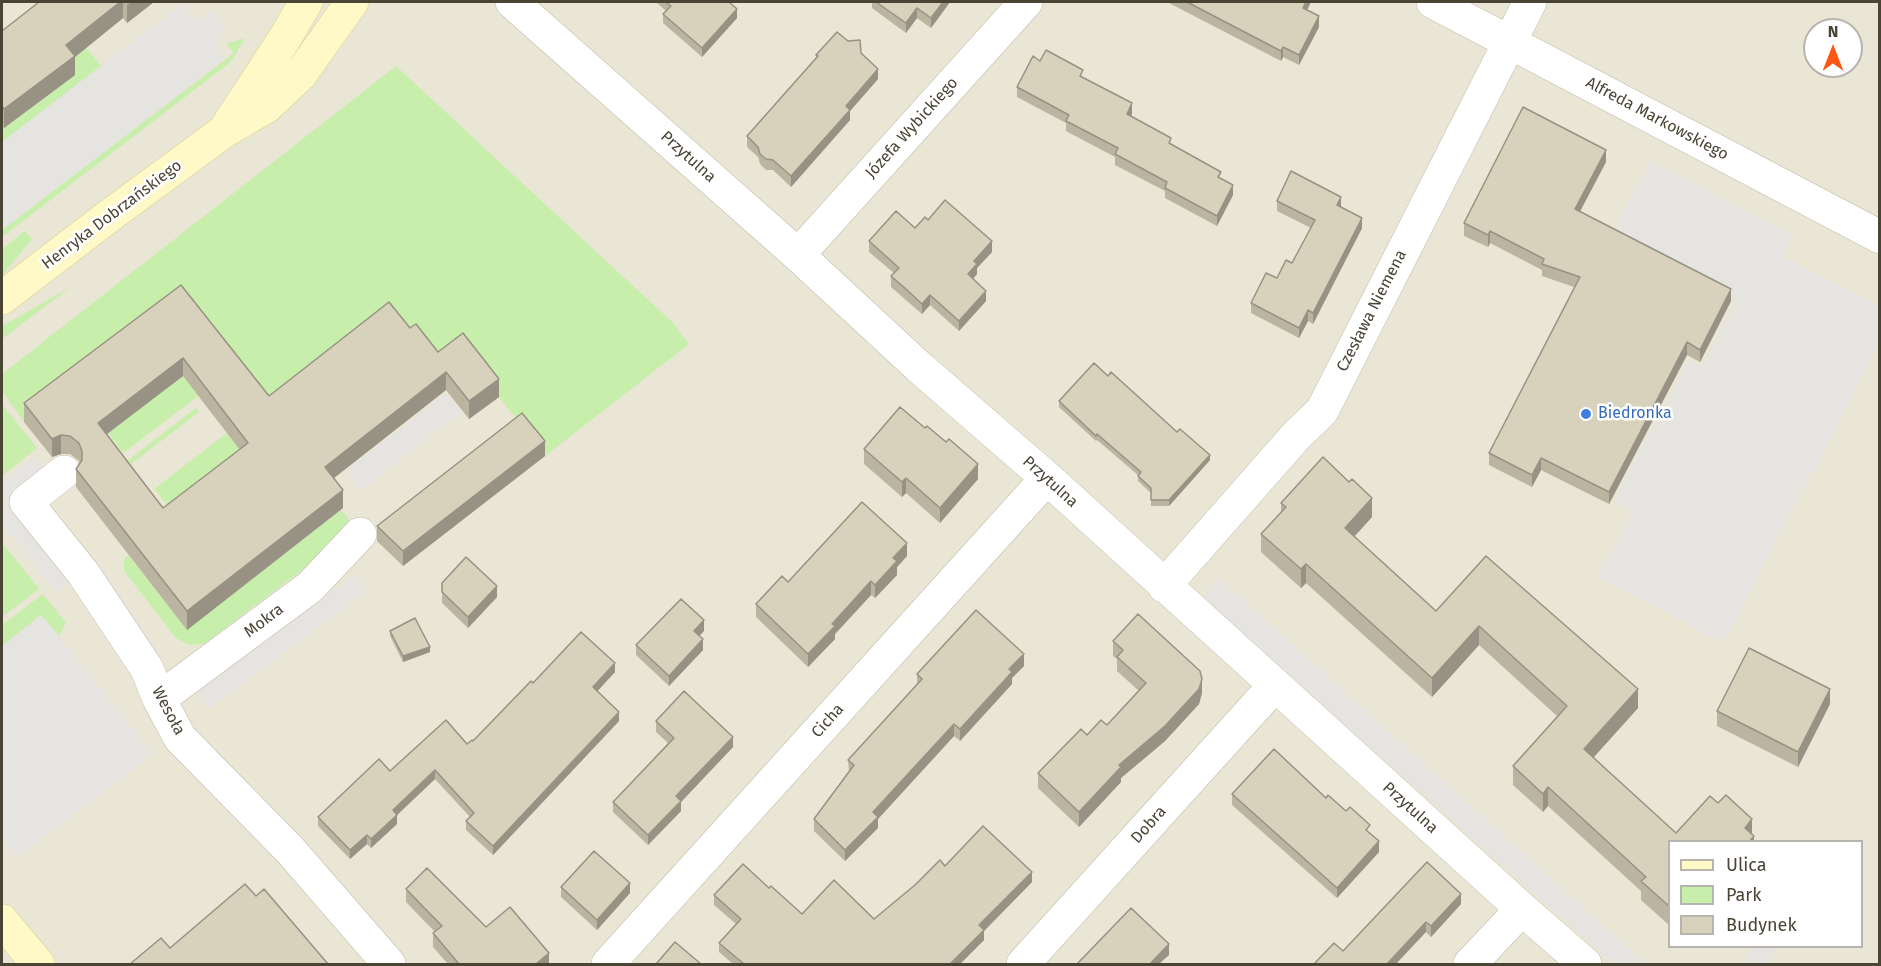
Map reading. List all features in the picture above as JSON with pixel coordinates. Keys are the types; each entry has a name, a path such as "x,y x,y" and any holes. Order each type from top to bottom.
{"street":[{"name":"Henryka Dobrzańskiego","path":"223,132 306,2"},
{"name":"Henryka Dobrzańskiego","path":"2,298 223,132 267,106 300,75 352,2"},
{"name":"Przytulna","path":"512,2 798,255 919,367 1047,478 1585,964"},
{"name":"Józefa Wybickiego","path":"798,255 1026,2"},
{"name":"Alfreda Markowskiego","path":"1433,2 1880,237"},
{"name":"Czesława Niemena","path":"1164,586 1296,436 1322,411 1530,2"},
{"name":"Wesoła","path":"64,472 26,502 83,573 147,669 159,699 180,738 290,850 389,964"},
{"name":"Cicha","path":"608,964 1047,478"},
{"name":"Mokra","path":"159,699 310,587 360,534"},
{"name":"Dobra","path":"1023,964 1275,685"},
{"path":"1470,964 1522,909"},
{"path":"2,921 38,964"}],"shaded area":[{"path":"2,2 1879,2 1879,964 2,964"},
{"path":"183,3 197,18 211,10 226,29 218,36 215,43 226,58 2,230 2,142"},
{"path":"1651,161 1792,235 1782,255 1879,306 1879,344 1723,643 1598,577 1632,512 1614,502 1689,360 1703,367 1737,301 1612,235"},
{"path":"446,393 461,412 361,491 346,471"},
{"path":"35,456 50,475 14,504 73,578 56,592 2,524 2,483"},
{"path":"355,575 367,592 208,709 196,692"},
{"path":"1220,579 1646,964 1614,964 1203,598"},
{"path":"41,615 153,754 17,858 2,838 2,646"},
{"path":"1752,948 1777,948 1769,964 1744,964"}],"green space":[{"path":"245,38 233,59 223,68 2,237 2,230 234,53 226,44"},
{"path":"86,48 101,66 2,142 2,125 4,128 74,75 66,64"},
{"path":"396,66 672,322 689,344 545,456 527,434 531,430 519,415 515,417 472,363 269,414 181,303 24,422 2,391 2,374"},
{"path":"25,231 32,239 2,276 2,249"},
{"path":"72,286 2,339 2,326"},
{"path":"183,376 198,396 123,453 108,433"},
{"path":"2,404 37,448 2,476"},
{"path":"196,408 199,412 131,464 128,460"},
{"path":"227,433 248,461 176,516 154,489"},
{"path":"341,510 356,529 204,644 189,645 176,638 124,571 124,561 128,555 187,629"},
{"path":"5,546 39,589 2,617 2,547"},
{"path":"43,594 66,623 59,636 41,615 2,646 2,625"}],"building":[{"path":"39,2 120,2 66,45 75,56 4,109 2,106 2,31"},
{"path":"666,2 729,2 737,9 702,48 663,14 671,6"},
{"path":"876,2 943,2 931,18 917,8 906,23"},
{"path":"1187,2 1306,2 1303,8 1319,16 1299,55 1283,47 1281,51"},
{"path":"837,32 848,41 860,40 861,53 878,69 846,106 850,110 791,176 773,160 766,159 760,154 758,147 747,136"},
{"path":"1046,50 1083,70 1080,76 1132,103 1127,114 1171,138 1169,143 1221,172 1218,177 1233,185 1217,216 1165,188 1167,182 1115,154 1118,148 1066,121 1069,115 1017,87 1033,56 1040,61"},
{"name":"Biedronka","path":"1523,107 1606,150 1575,209 1731,289 1700,350 1687,342 1609,492 1541,458 1532,475 1489,453 1580,277 1542,264 1544,259 1490,231 1488,235 1464,223"},
{"path":"1291,171 1341,197 1337,205 1362,218 1313,313 1308,310 1299,328 1251,303 1266,273 1277,278 1286,260 1292,263 1315,220 1277,201"},
{"path":"945,200 992,241 974,261 977,264 968,274 986,291 959,321 930,295 922,304 891,276 899,268 869,241 896,211 915,228 925,217 928,220"},
{"path":"181,285 269,396 389,302 410,328 416,324 438,352 463,333 499,379 469,401 446,372 325,467 343,490 187,611 76,469 82,460 79,443 70,436 61,435 52,439 24,403","holes":["183,358 248,443 163,508 98,423"]},
{"path":"1094,363 1108,376 1111,372 1177,432 1180,429 1210,455 1169,500 1151,500 1151,488 1138,476 1141,472 1097,434 1096,436 1059,401"},
{"path":"900,407 946,442 949,439 978,464 940,508 906,478 902,482 864,449"},
{"path":"522,413 545,441 403,551 377,526"},
{"path":"1323,457 1349,482 1352,479 1372,498 1345,528 1436,611 1486,556 1638,689 1584,749 1676,833 1710,796 1718,803 1726,795 1752,819 1745,828 1754,836 1751,840 1668,840 1668,905 1641,881 1646,877 1548,787 1543,794 1513,766 1567,706 1479,626 1432,678 1306,564 1301,569 1261,534 1286,507 1281,503"},
{"path":"862,502 907,543 893,558 897,561 875,585 871,581 832,624 835,626 808,654 756,604 782,576 788,582"},
{"path":"466,557 497,586 468,617 442,592 442,583"},
{"path":"681,599 704,620 694,631 703,639 669,676 636,645"},
{"path":"976,610 1024,654 1009,669 1012,672 960,729 954,724 873,812 878,817 845,850 814,819 854,765 848,760 922,679 917,674"},
{"path":"1138,614 1200,671 1202,679 1199,689 1165,726 1119,765 1121,767 1079,812 1038,773 1081,729 1087,735 1101,720 1107,725 1146,683 1117,657 1123,650 1113,641"},
{"path":"415,618 430,647 403,656 390,631"},
{"path":"581,632 615,663 593,687 619,712 493,846 466,821 474,813 435,770 393,810 397,815 371,839 367,835 350,850 318,817 379,759 390,771 446,720 467,744 473,741"},
{"path":"1749,648 1830,689 1798,752 1717,711"},
{"path":"684,691 733,737 676,796 681,801 648,835 613,802 674,738 656,721"},
{"path":"1274,749 1326,798 1328,795 1346,811 1350,807 1370,825 1366,830 1379,841 1337,888 1232,794"},
{"path":"983,826 1032,872 979,925 984,930 950,964 744,964 719,943 741,919 714,895 743,864 802,914 834,880 874,919 915,885 940,860 945,866"},
{"path":"594,851 630,883 597,920 561,887"},
{"path":"1427,862 1461,894 1431,926 1426,922 1387,964 1314,964 1334,943 1343,951"},
{"path":"427,868 486,927 510,907 549,953 536,964 459,964 433,933 442,926 406,889"},
{"path":"245,884 256,896 264,889 328,964 130,964 161,938 170,948"},
{"path":"1131,908 1169,944 1150,964 1077,964"},
{"path":"675,942 701,964 656,964"}],"place":[{"name":"Biedronka","path":"1586,414"}]}
